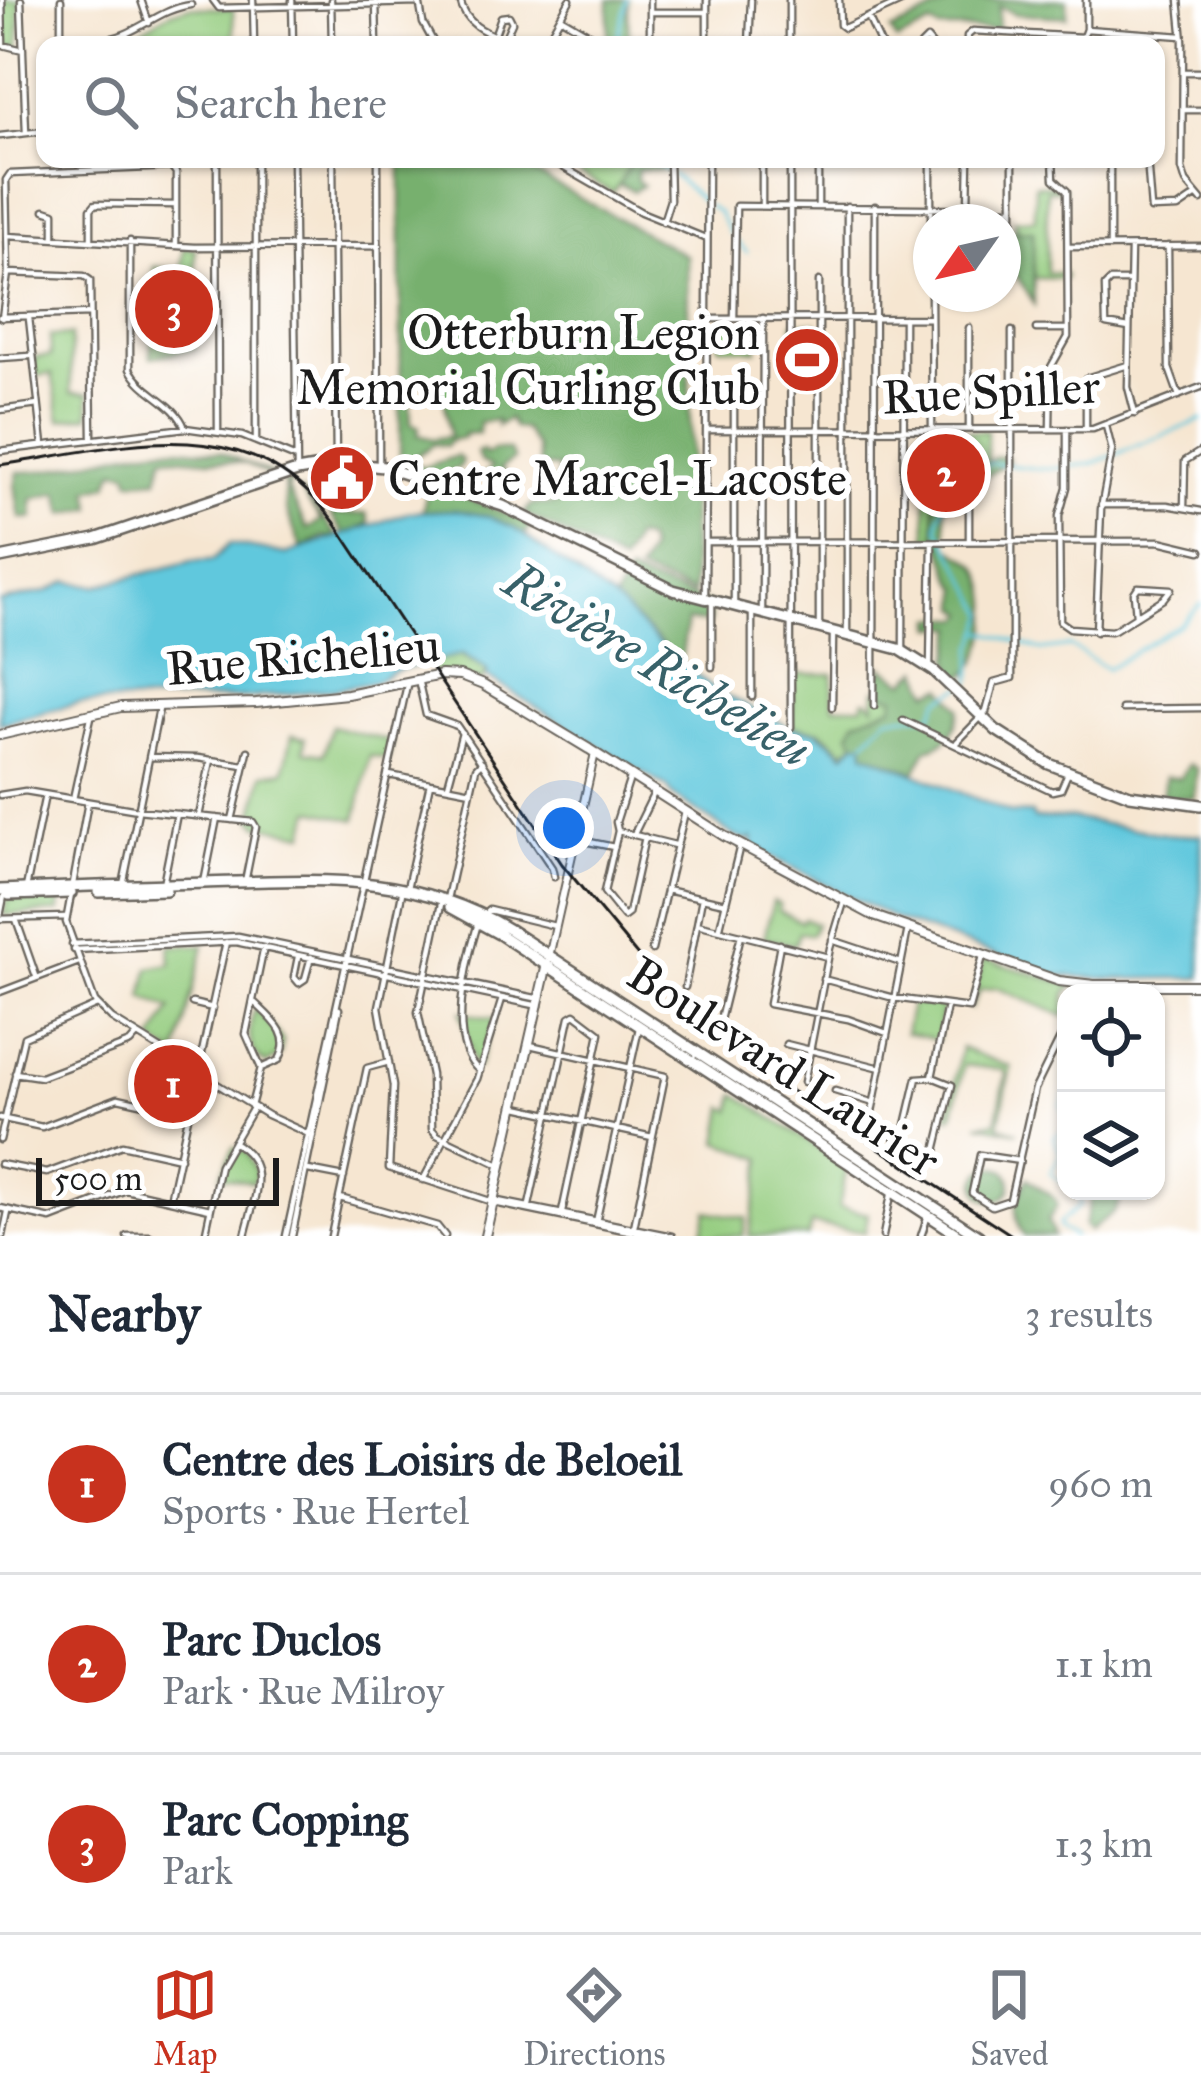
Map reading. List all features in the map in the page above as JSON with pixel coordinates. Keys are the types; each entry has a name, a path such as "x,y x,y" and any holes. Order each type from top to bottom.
{"main road":[{"path":"0,558 90,541 297,471 336,464 379,466 503,506 646,579 903,651 930,668 981,717 1030,754 1138,797 1201,805"},
{"name":"Rue Richelieu","path":"0,735 90,713 288,700 446,674 474,680 685,812 844,902 1064,984"},
{"path":"1,894 123,885 364,884"},
{"path":"1,894 26,888 364,884"},
{"name":"Boulevard Laurier","path":"364,884 405,890 481,918 893,1186 979,1236"},
{"path":"484,1236 548,961"},
{"name":"Rue Richelieu","path":"1165,986 1201,985"},
{"name":"Boulevard Laurier","path":"893,1186 960,1236"}],"street":[{"path":"2,0 3,45 23,50"},
{"path":"21,0 26,133"},
{"path":"61,0 61,36"},
{"path":"141,0 149,23"},
{"path":"460,0 469,22 494,35 501,17 508,15 512,22 506,36"},
{"path":"650,0 650,36"},
{"path":"707,0 707,36"},
{"path":"749,36 751,0"},
{"path":"789,0 789,36"},
{"path":"839,0 841,27 905,0"},
{"path":"1083,36 1086,0"},
{"path":"1148,168 1150,208 1176,209 1199,197 1182,171 1179,0"},
{"path":"549,36 566,1"},
{"path":"292,2 292,36"},
{"path":"331,2 332,36"},
{"path":"376,2 377,36"},
{"path":"214,3 419,2 430,36"},
{"path":"253,3 254,36"},
{"path":"131,36 171,9 191,5"},
{"path":"650,12 707,12"},
{"path":"560,17 589,36"},
{"path":"868,17 876,36"},
{"path":"967,36 973,31 1065,36"},
{"path":"1093,36 1130,36"},
{"path":"1165,37 1183,36"},
{"path":"1183,72 1201,72"},
{"path":"1183,110 1201,110"},
{"path":"0,136 36,132"},
{"path":"54,168 7,176 8,273 1,318 91,314"},
{"path":"170,168 175,169 176,245"},
{"path":"217,168 218,430"},
{"path":"256,168 256,441"},
{"path":"293,168 297,471"},
{"path":"333,168 336,464"},
{"path":"378,168 379,466"},
{"path":"565,168 663,222 705,238"},
{"path":"663,222 670,196 669,168"},
{"path":"708,168 706,542 712,668"},
{"path":"762,168 762,206"},
{"path":"790,168 791,727"},
{"path":"818,206 820,168"},
{"path":"931,168 931,204"},
{"path":"968,168 968,204"},
{"path":"1013,168 1013,204"},
{"path":"1050,429 1051,367 1066,344 1068,329 1067,190 1054,177 1054,168"},
{"path":"1110,247 1111,168"},
{"path":"91,240 94,204 176,205"},
{"path":"847,206 847,633"},
{"path":"874,206 874,706"},
{"path":"734,319 734,208 913,206"},
{"path":"45,210 54,213 54,238"},
{"path":"8,236 218,248 379,246"},
{"path":"130,241 130,368 137,381 178,414 185,428"},
{"path":"1068,247 1201,246"},
{"path":"1131,247 1128,365 1135,413"},
{"path":"1168,247 1168,368 1179,396"},
{"path":"8,273 87,277 91,282 92,437"},
{"path":"819,281 819,626"},
{"path":"1130,281 1110,281 1105,286 1106,324 1130,328"},
{"path":"932,312 932,430"},
{"path":"29,318 44,445"},
{"path":"752,697 763,542 763,318"},
{"path":"903,651 904,318"},
{"path":"706,319 932,318"},
{"path":"969,328 969,429"},
{"path":"1036,329 1068,329"},
{"path":"956,742 986,712 994,683 1012,678 1012,331"},
{"path":"0,358 31,356"},
{"path":"1086,429 1086,378 1128,365"},
{"name":"Rue Spiller","path":"706,430 1086,429 1106,426 1201,387"},
{"path":"0,410 38,405"},
{"path":"734,406 734,606"},
{"path":"1096,632 1101,505 1112,450 1106,426"},
{"path":"0,452 185,428 218,430 296,458"},
{"path":"1067,429 1067,487 1059,516 1060,621 1070,628 1111,632 1136,616 1170,594 1171,589 1138,586 1136,616"},
{"path":"1184,507 1185,461 1201,451"},
{"path":"969,484 969,541"},
{"path":"1101,505 1201,511"},
{"path":"930,668 933,541"},
{"path":"706,542 1176,542 1201,551"},
{"path":"832,707 834,629"},
{"path":"418,679 426,715 455,724 554,877"},
{"path":"289,1236 406,682"},
{"path":"123,885 159,705"},
{"path":"1122,709 1201,708"},
{"path":"73,799 90,713"},
{"path":"904,720 1052,791 1061,789 1068,773"},
{"path":"448,787 462,733"},
{"path":"232,820 248,752"},
{"path":"548,961 595,753"},
{"path":"148,757 244,765"},
{"path":"199,816 211,760"},
{"path":"482,762 476,768 418,1014 431,1075 432,1129 502,1166"},
{"path":"388,775 471,791"},
{"path":"631,775 616,822 604,893 625,917 645,838"},
{"path":"430,783 379,1011 393,1094 390,1169 493,1200 672,1236"},
{"path":"0,796 22,791 255,823 245,882"},
{"path":"634,833 655,791"},
{"path":"26,888 45,795"},
{"path":"88,802 65,917 97,1005 252,1107 310,1135"},
{"path":"652,950 685,812"},
{"path":"163,884 177,814"},
{"path":"204,883 217,818"},
{"path":"618,831 675,845"},
{"path":"574,839 614,847"},
{"path":"719,929 740,845"},
{"path":"666,890 725,903"},
{"path":"1,894 0,918 65,917"},
{"path":"686,987 702,898"},
{"path":"804,1082 823,979 844,902"},
{"path":"480,1071 472,1066 459,1017 481,918 489,910 555,926"},
{"path":"16,919 37,978"},
{"path":"697,924 828,957"},
{"path":"902,1142 916,1080 922,1075 952,1084 937,1156 928,1159 870,1122 908,929"},
{"path":"720,1020 741,934"},
{"path":"73,947 226,939 539,1002"},
{"path":"170,1200 226,939"},
{"path":"832,940 901,963"},
{"path":"779,944 769,1004 887,1033"},
{"path":"205,1236 220,1164 252,1107 261,1068 246,1038 265,945"},
{"path":"299,952 294,976 298,983 305,980 311,954"},
{"path":"823,979 894,998 971,1006 983,956"},
{"path":"0,992 79,962"},
{"path":"423,1180 480,1071 503,995"},
{"path":"253,1003 285,1040 278,1062 261,1068"},
{"path":"932,1077 947,1003"},
{"path":"192,1004 213,1008"},
{"path":"0,1140 26,1034 97,1005"},
{"path":"528,1208 573,1014 599,1030 561,1215"},
{"path":"597,1222 641,1022"},
{"path":"15,1072 41,1077 130,1043 137,1035"},
{"path":"786,1044 881,1068"},
{"path":"1020,1161 981,1154 972,1192 992,1206 1005,1204 1012,1194 1020,1161 1036,1087 1057,1044"},
{"path":"530,1045 665,1076 633,1230"},
{"path":"331,1236 368,1068 389,1062"},
{"path":"836,1091 874,1103"},
{"path":"2,1118 43,1127 118,1098 190,1114"},
{"path":"517,1107 653,1138"},
{"path":"233,1142 252,1154 258,1172 245,1236"},
{"path":"0,1164 47,1173 121,1145 180,1158"},
{"path":"303,1169 344,1178"},
{"path":"883,1236 893,1186"},
{"path":"0,1208 51,1219 125,1190 211,1209"},
{"path":"340,1198 436,1225 445,1236"},
{"path":"3,1236 8,1210"},
{"path":"921,1236 928,1215"},
{"path":"127,1236 150,1236"}],"green space":[{"path":"4,0 20,0 19,48 4,44"},
{"path":"609,0 628,0 629,36 608,36"},
{"path":"947,0 1067,0 1067,17 1015,14 999,6 998,30 931,25 908,36 894,36 891,31 947,5"},
{"path":"188,7 233,9 234,36 131,36"},
{"path":"401,168 526,168 687,256 693,594 638,572 649,551 646,541 635,537 621,563 524,513 532,504 557,504 568,490 555,483 559,468 540,466 537,448 524,429 514,428 509,419 497,426 497,420 479,422 479,433 464,434 446,446 434,444 412,459 424,467 457,456 462,460 460,467 444,474 451,479 468,474 452,482 400,468","holes":["409,382 430,382 444,398 450,436 418,435 419,427 411,423"]},
{"path":"571,168 628,168 613,193"},
{"path":"628,168 666,168 638,169 637,180 643,185 634,191 619,184"},
{"path":"1035,185 1064,189 1047,190 1047,273 1065,274 1065,279 1034,278 1033,232 1021,231 1021,220 1035,219"},
{"path":"1021,231 1033,231 1034,304 1021,283"},
{"path":"184,248 196,249 195,349 151,357 154,267 181,270"},
{"path":"793,323 816,323 817,366 813,366 812,335 807,335 805,366 802,360 793,360"},
{"path":"718,327 756,328 757,350 719,346"},
{"path":"71,335 71,393 89,394 89,416 60,420 52,374 36,376 34,357 51,356 50,336"},
{"path":"987,431 987,463 935,496 935,539 927,539 925,432"},
{"path":"169,447 221,452 274,475 245,463 164,456 158,479 131,481 128,472 115,470 108,485 89,490 93,508 64,514 59,493 32,499 33,518 20,518 15,486 18,472"},
{"path":"509,450 514,459 500,469 508,476 507,482 485,480 482,476 492,467 480,461 477,452 486,455"},
{"path":"996,457 1007,457 1008,462 982,479 955,487 945,508 947,546 978,567 988,593 985,643 979,658 960,679 950,660 956,627 934,627 934,618 963,618 967,613 959,607 960,588 935,539 935,496"},
{"path":"284,479 307,529 321,521 300,490 338,537 323,537 301,548 286,509"},
{"path":"429,484 531,523 524,537 476,514 422,512"},
{"path":"330,514 367,514 369,523 346,537"},
{"path":"628,574 710,604 710,623 687,621 681,662 614,600"},
{"path":"460,655 487,671 482,682 437,673 429,662"},
{"path":"882,666 905,682 920,669 929,692 943,687 960,708 951,734 927,749 915,772 865,753 864,742 856,743 850,733 855,721 893,706 895,697 879,693"},
{"path":"793,674 833,674 833,706 863,706 867,700 874,706 875,690 900,692 897,714 844,751 821,731 793,727"},
{"path":"332,726 393,742 388,759 370,756 356,820 311,810 305,834 259,825 253,819 263,774 284,771 292,735 305,738 304,751 324,754"},
{"path":"1189,764 1197,769 1194,798 1162,797 1165,777 1180,778"},
{"path":"53,897 60,901 59,912 3,915 7,899"},
{"path":"773,901 780,905 778,910 816,924 811,935 799,932 795,945 764,938"},
{"path":"204,945 177,1056 153,1041 171,1009 143,997 149,968 171,964 170,946"},
{"path":"984,959 1067,984 1057,984 1057,1013 997,988 980,990 970,1010"},
{"path":"911,1003 943,1006 937,1040 905,1033"},
{"path":"255,1008 283,1040 280,1055 266,1064 254,1053 250,1039"},
{"path":"461,1012 495,1019 478,1067 474,1065"},
{"path":"961,1048 1011,1067 999,1126 1018,1132 978,1124 996,1122 1003,1070 964,1065 953,1116 948,1117"},
{"path":"736,1094 847,1167 839,1207 868,1214 865,1232 811,1224 808,1236 749,1236 763,1159 719,1142 725,1107 732,1111"},
{"path":"234,1147 247,1153 256,1173 254,1183 220,1176"},
{"path":"994,1167 1006,1172 1011,1184 1006,1196 994,1201 982,1196 977,1184 982,1172"},
{"path":"1028,1178 1056,1200 1048,1221 1054,1236 1024,1236 1020,1228 1017,1207"},
{"path":"1091,1200 1119,1200 1115,1211 1090,1231 1084,1226"},
{"path":"707,1211 746,1218 743,1236 702,1236"}],"water":[{"name":"Rivière Richelieu","path":"454,510 513,527 621,606 665,650 718,692 792,728 817,731 845,754 864,742 865,753 1011,813 1032,814 1034,819 1070,818 1170,835 1201,835 1201,978 1053,975 895,919 766,854 753,846 752,838 736,837 668,788 487,677 487,670 463,654 336,689 249,698 78,703 0,724 0,602 48,591 68,581 96,586 213,560 230,544 286,554 410,512"}],"waterway":[{"path":"618,36 627,0"},
{"path":"662,168 667,171"},
{"path":"672,174 704,202"},
{"path":"709,206 731,235"},
{"path":"737,242 747,252"},
{"path":"865,741 888,717 932,715 939,700 971,682 974,648 987,614 938,527 944,505 956,489 991,463 1041,469 1092,464 1201,420"},
{"path":"983,631 1041,650 1070,646 1107,669 1181,624 1201,604"},
{"path":"1057,1135 1057,1144"},
{"path":"1057,1161 1050,1173 1057,1178"},
{"path":"1074,1236 1059,1223 1081,1205 1079,1200"}],"railway":[{"path":"0,465 137,444 181,443 223,448 263,461 301,486 335,523 562,864 657,979 706,1027 766,1074 1013,1236"}],"place":[{"name":"Parc Copping","path":"174,309"},
{"name":"Otterburn Legion Memorial Curling Club","path":"807,360"},
{"name":"Parc Duclos","path":"946,473"},
{"name":"Centre Marcel-Lacoste","path":"342,478"},
{"name":"Centre des Loisirs de Beloeil","path":"173,1084"}]}
